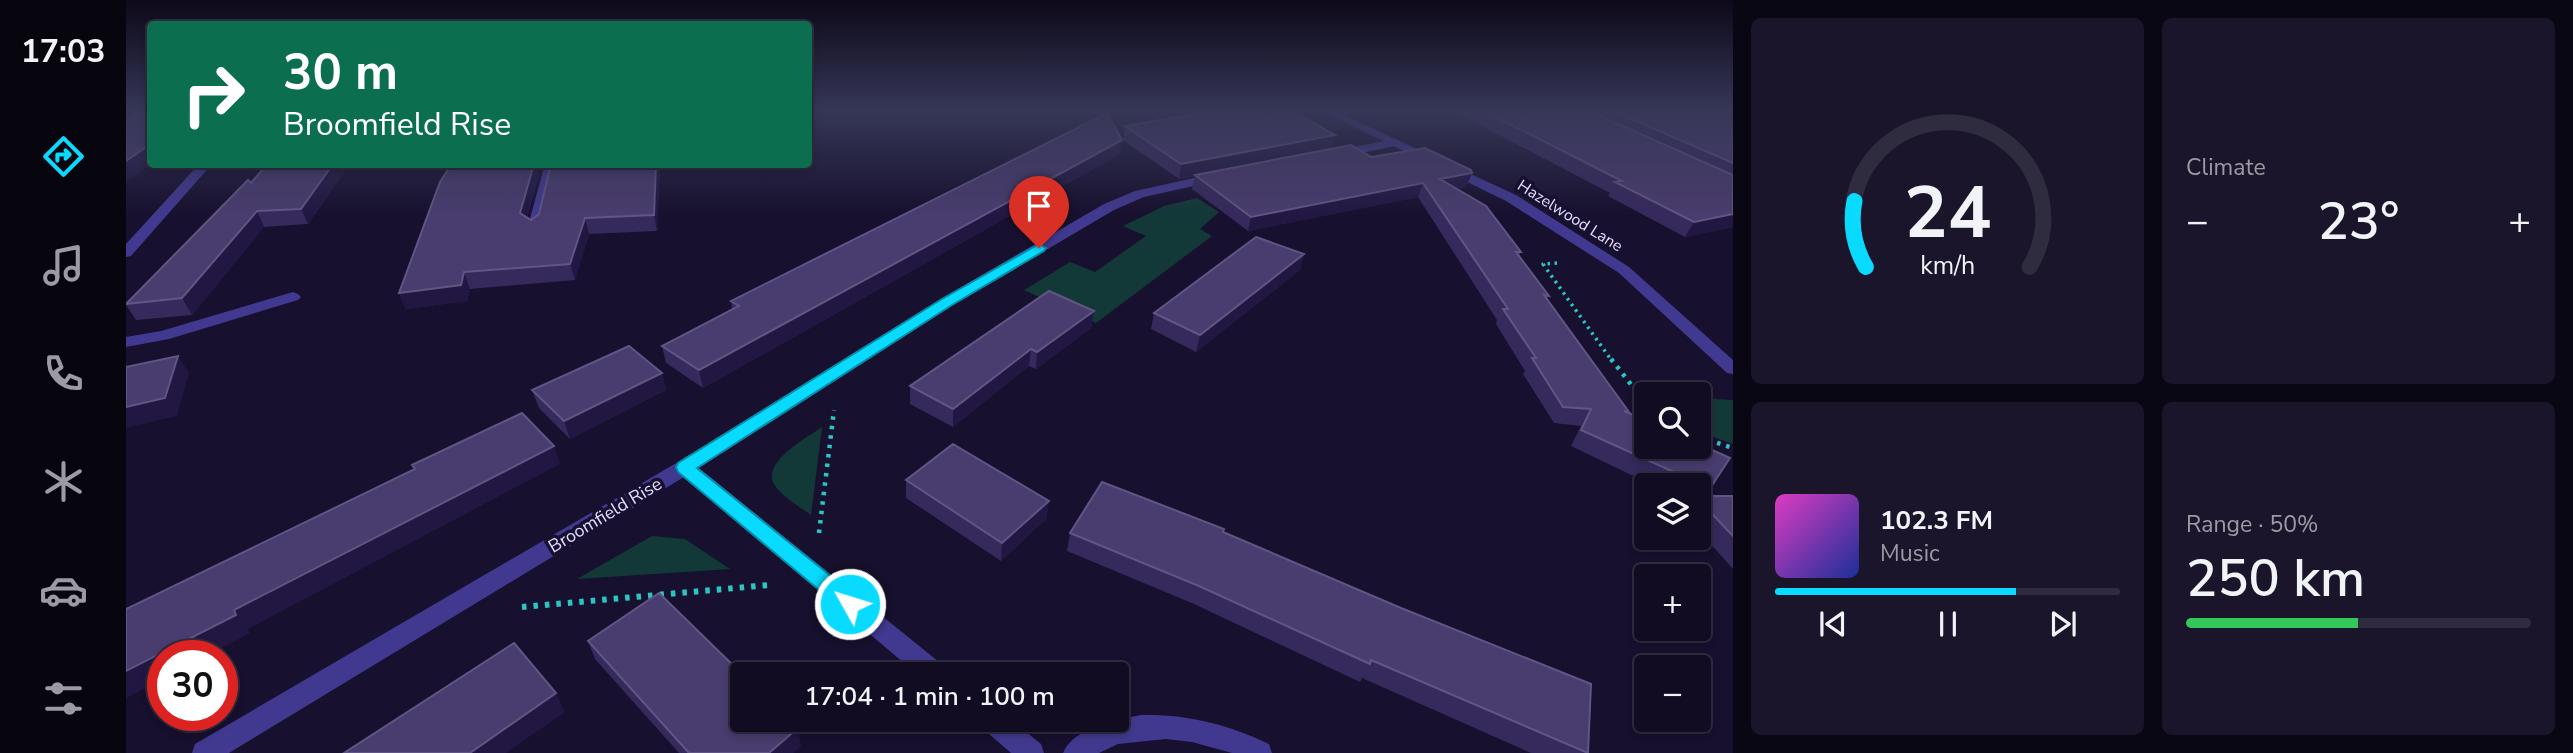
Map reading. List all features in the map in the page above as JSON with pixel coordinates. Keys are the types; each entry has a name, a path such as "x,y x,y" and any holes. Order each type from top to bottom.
{"street":[{"path":"1322,157 1379,146"},
{"name":"Hazelwood Lane","path":"1403,146 1511,198 1624,271 1733,369"},
{"path":"126,253 202,168"},
{"path":"534,229 550,168"},
{"name":"Broomfield Rise","path":"205,753 685,467 947,302 1109,207 1140,194 1232,174"},
{"path":"126,342 163,336 226,308 293,297"},
{"path":"685,467 921,662"},
{"path":"1076,753 1087,744 1136,728 1180,727 1238,741 1259,753"},
{"path":"1006,732 1031,753"}],"path":[{"path":"1561,262 1543,264 1634,390"},
{"path":"819,540 835,399"},
{"path":"1711,441 1733,448"},
{"path":"518,607 769,585"}],"green space":[{"path":"1197,198 1219,212 1200,229 1212,236 1096,323 1024,290 1070,262 1095,272 1146,236 1123,226 1164,206"},
{"path":"1711,399 1733,400 1733,444 1711,436"},
{"path":"822,427 811,515 776,487 772,478 773,469 796,444"},
{"path":"652,536 685,539 730,569 577,579"}],"building":[{"path":"126,146 147,146 126,161"},
{"path":"1041,146 1111,146 699,370 662,346 739,306 731,301"},
{"path":"1155,146 1276,146 1181,164"},
{"path":"1345,146 1353,146 1371,157 1425,148 1471,170 1472,173 1440,179 1486,206 1521,252 1516,252 1629,412 1624,411 1634,415 1634,454 1581,430 1591,409 1563,407 1532,358 1536,358 1503,309 1508,309 1423,183 1251,217 1195,175"},
{"path":"1553,146 1668,146 1733,175 1733,214 1694,222 1615,182 1622,181"},
{"path":"1694,146 1733,146 1733,163"},
{"path":"264,168 330,168 301,209 257,211 182,298 126,304 248,180 251,183"},
{"path":"449,168 533,168 520,213 531,220 539,214 550,168 656,168 654,215 585,218 570,264 464,272 461,285 399,293 440,182"},
{"path":"1256,237 1304,254 1200,335 1154,313"},
{"path":"1049,291 1094,311 1037,352 1031,349 953,409 910,386"},
{"path":"629,346 662,373 564,421 532,390"},
{"path":"178,356 165,398 126,407 126,367"},
{"path":"522,413 554,446 234,610 236,615 187,640 147,640 147,660 126,671 126,609 415,469 412,465"},
{"path":"953,444 1049,501 1002,543 906,480"},
{"path":"1711,449 1730,458 1711,487 1711,473 1674,472 1645,459 1711,459"},
{"path":"1102,482 1224,529 1223,532 1401,608 1591,684 1588,753 1371,660 1370,664 1199,586 1070,533"},
{"path":"1711,496 1733,496 1733,536 1711,513"},
{"path":"659,593 730,662 730,732 793,732 769,753 689,753 588,641"},
{"path":"514,643 556,693 470,753 344,753"}],"route":[{"path":"850,604 685,467 947,302 1039,248"}]}
